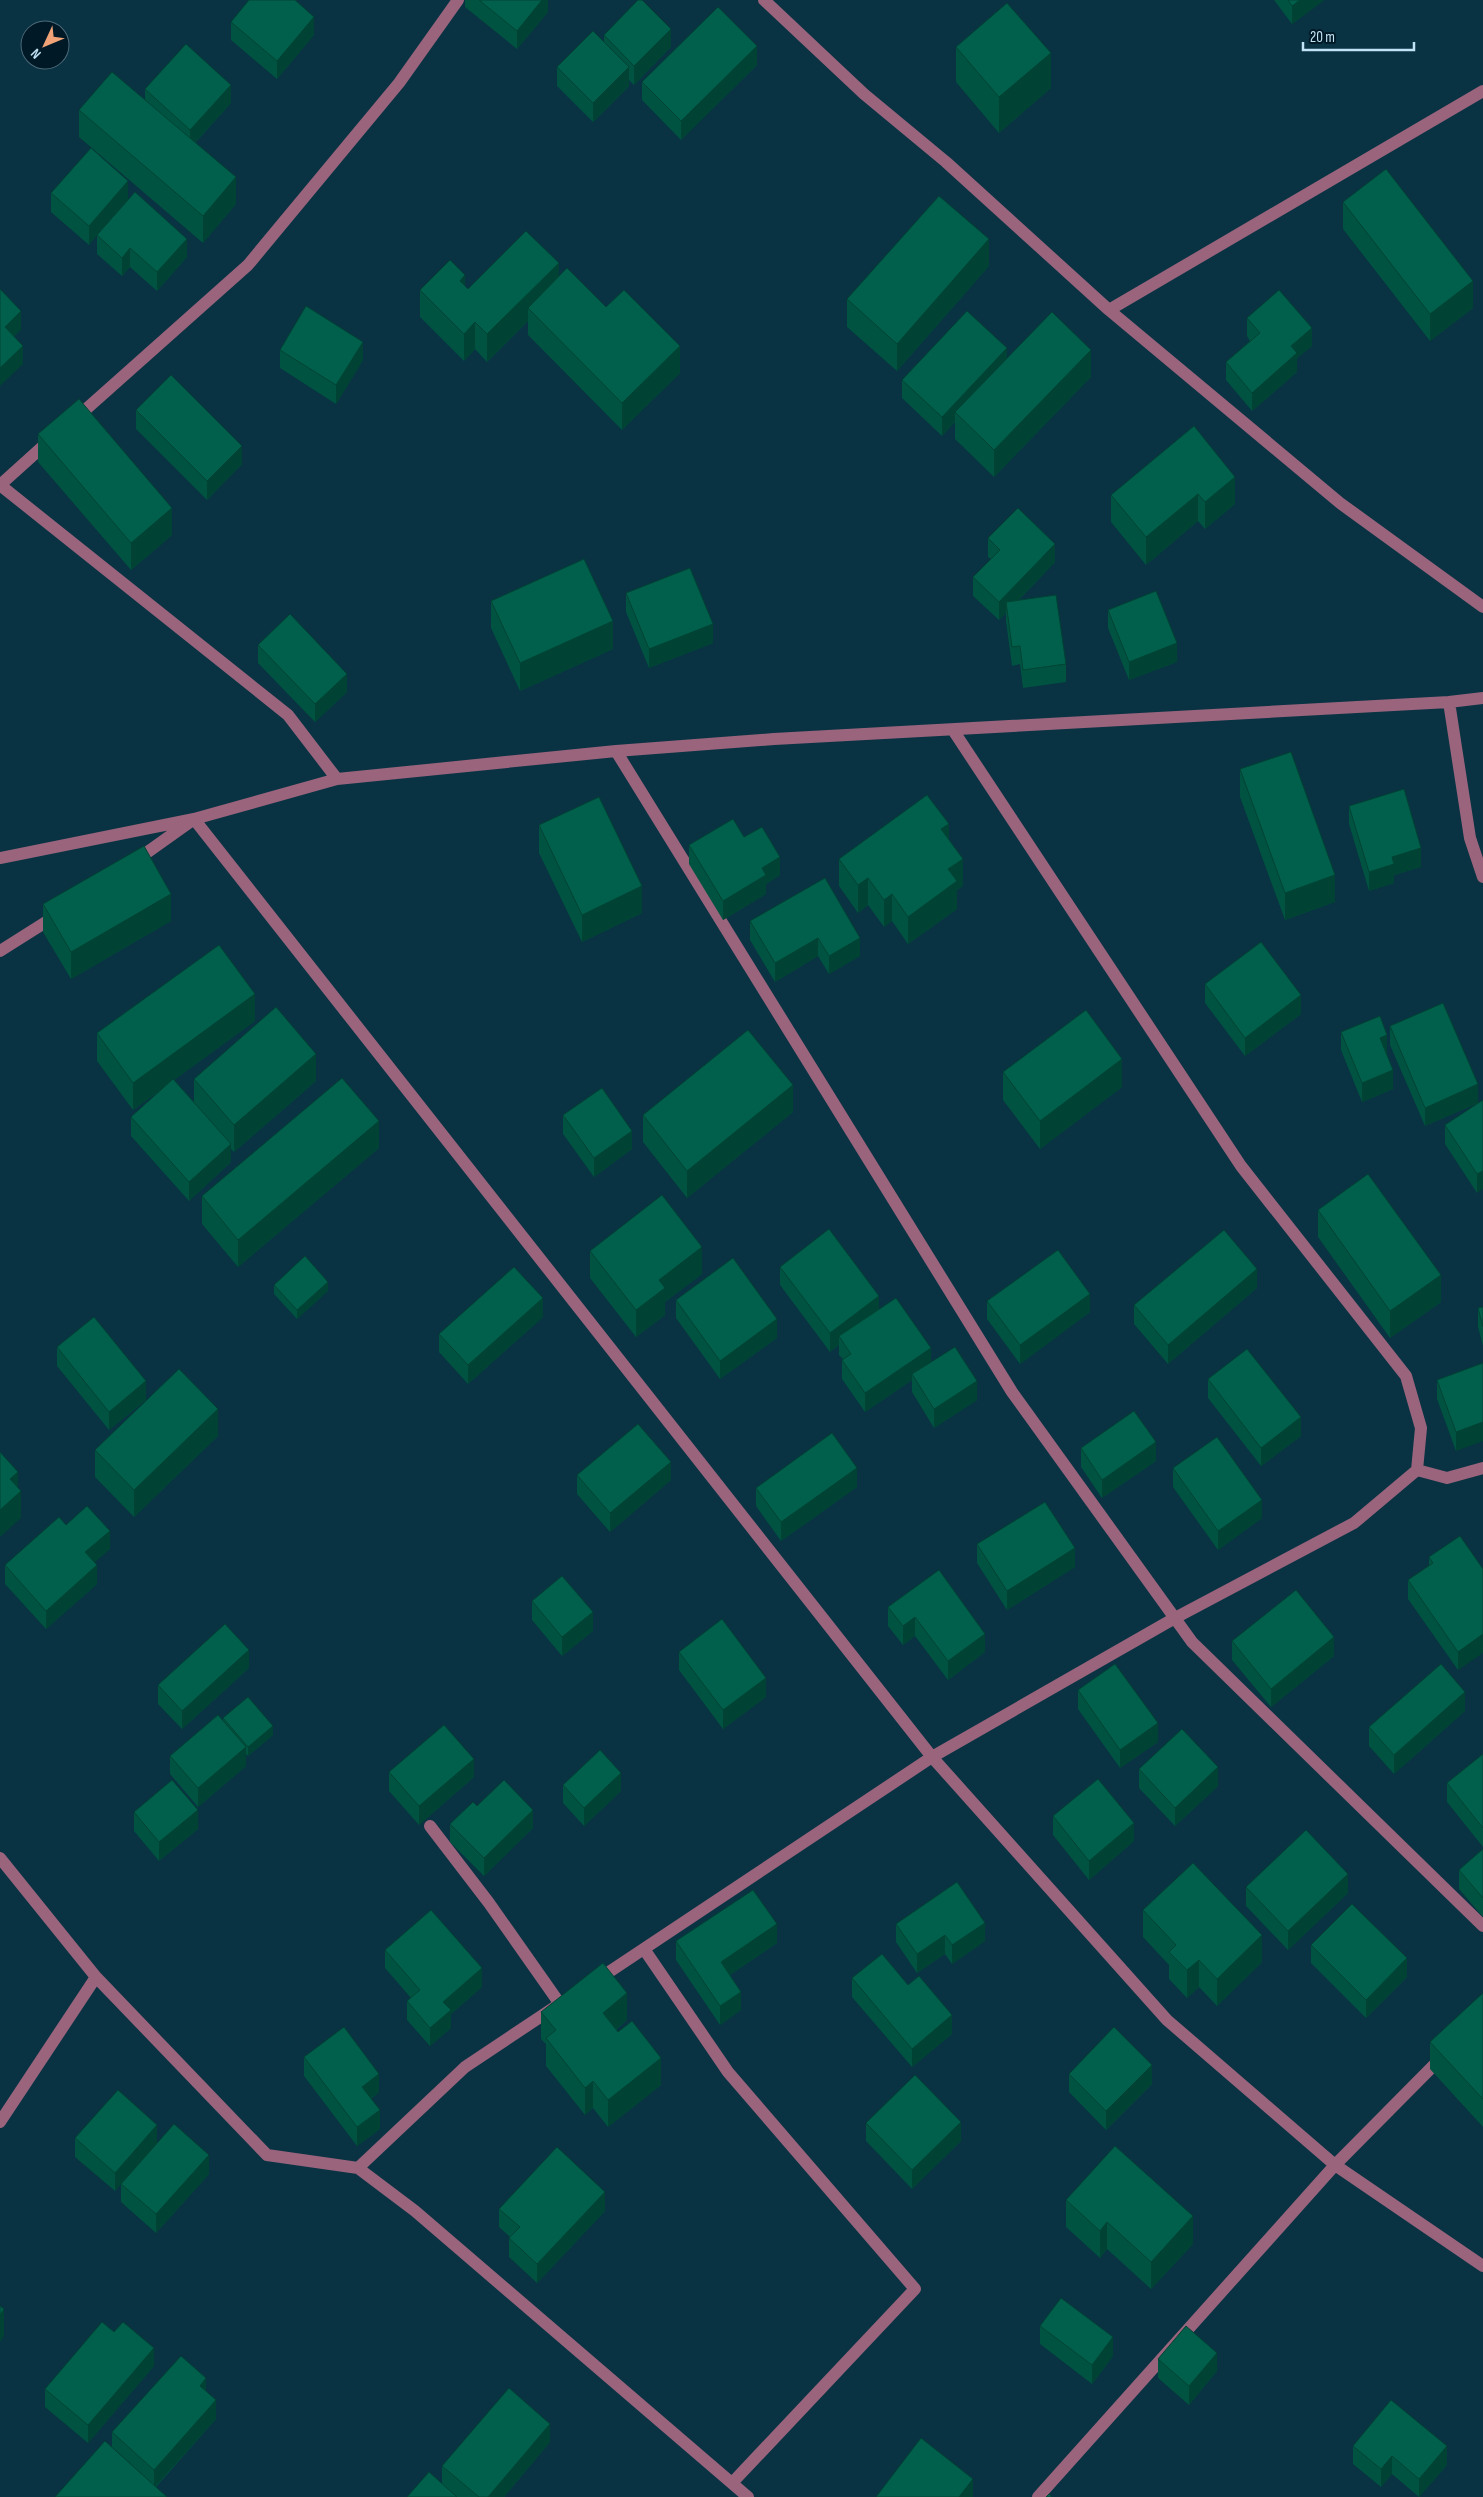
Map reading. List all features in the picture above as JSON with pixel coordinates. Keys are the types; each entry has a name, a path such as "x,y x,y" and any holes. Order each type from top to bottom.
{"street":[{"path":"337,779 288,715 0,485 248,265 400,83 458,0"},
{"path":"764,0 864,94 946,162 1109,310 1340,503 1483,607"},
{"path":"1109,310 1483,91"},
{"path":"0,858 194,819 337,779 616,751 774,740 1449,702 1483,698"},
{"path":"1449,702 1470,838 1483,877"},
{"path":"583,1989 932,1757 1175,1618 1354,1523 1417,1470 1421,1428 1406,1376 1241,1166 953,730"},
{"path":"616,751 1012,1392 1192,1642 1483,1926"},
{"path":"122,869 194,819"},
{"path":"194,819 932,1757 1167,2020 1335,2165 1483,2266"},
{"path":"0,952 66,908"},
{"path":"1417,1470 1447,1478 1483,1468"},
{"path":"358,2168 465,2067 563,2002 430,1826"},
{"path":"0,1858 96,1977 267,2155 358,2168 415,2211 748,2497"},
{"path":"644,1948 728,2072 916,2289 732,2483"},
{"path":"0,2122 96,1977"},
{"path":"1038,2497 1335,2165 1449,2049"}],"building":[{"path":"249,0 295,0 314,17 277,61 231,22"},
{"path":"479,0 542,0 517,31"},
{"path":"638,0 642,0 671,29 634,66 604,35"},
{"path":"1288,0 1300,0 1292,6"},
{"path":"1007,3 1051,53 999,97 956,47"},
{"path":"718,7 757,46 681,121 642,82"},
{"path":"593,31 629,67 593,103 557,67"},
{"path":"186,44 231,85 190,130 145,89"},
{"path":"112,72 236,177 203,216 79,110"},
{"path":"91,148 128,181 89,226 51,193"},
{"path":"1386,169 1473,281 1430,314 1343,202"},
{"path":"135,192 187,239 157,272 130,248 122,258 97,235"},
{"path":"939,196 989,239 897,344 847,299"},
{"path":"526,231 559,263 487,334 475,322 464,334 420,290 450,260 465,275 460,281 468,289"},
{"path":"567,268 606,307 624,290 680,346 622,403 528,308"},
{"path":"0,289 21,311 5,327 23,346 0,368"},
{"path":"1279,290 1312,328 1291,346 1297,353 1252,393 1226,362 1260,333 1247,318"},
{"path":"306,306 363,342 336,385 280,350"},
{"path":"967,311 1007,348 942,417 902,380"},
{"path":"1052,312 1091,350 994,450 955,412"},
{"path":"171,375 242,446 207,481 136,410"},
{"path":"79,399 172,508 131,543 38,434"},
{"path":"1194,426 1235,477 1205,502 1198,494 1146,537 1111,495"},
{"path":"1018,508 1055,544 999,602 973,577 1000,550 988,538"},
{"path":"584,559 613,621 520,663 491,601"},
{"path":"690,568 713,624 649,649 626,593"},
{"path":"1156,591 1177,643 1129,662 1108,610"},
{"path":"1056,595 1066,664 1023,670 1020,646 1012,647 1006,602"},
{"path":"290,614 347,674 315,704 258,645"},
{"path":"1291,752 1335,875 1285,893 1240,769"},
{"path":"1404,789 1421,848 1392,857 1394,864 1369,872 1349,806"},
{"path":"927,795 949,824 941,829 963,859 948,869 957,881 908,917 892,894 884,900 868,878 858,885 839,859"},
{"path":"599,797 642,886 582,915 539,825"},
{"path":"733,819 744,837 762,827 780,857 762,868 766,875 723,901 689,845"},
{"path":"144,846 171,894 71,952 43,904"},
{"path":"825,878 860,938 829,956 818,938 775,963 750,921"},
{"path":"1261,942 1301,995 1245,1038 1205,984"},
{"path":"219,945 255,994 133,1083 97,1033"},
{"path":"1443,1003 1478,1084 1425,1108 1390,1026"},
{"path":"276,1007 316,1054 234,1125 194,1079"},
{"path":"1086,1010 1122,1059 1040,1121 1003,1072"},
{"path":"1380,1016 1387,1035 1380,1038 1393,1070 1362,1083 1341,1032"},
{"path":"748,1030 793,1085 687,1171 643,1115"},
{"path":"342,1078 379,1121 238,1240 202,1196"},
{"path":"173,1079 231,1144 189,1182 131,1117"},
{"path":"602,1088 632,1131 594,1158 563,1115"},
{"path":"1483,1100 1483,1171 1477,1174 1445,1125"},
{"path":"1368,1174 1441,1275 1390,1311 1318,1210"},
{"path":"662,1195 702,1247 659,1280 665,1288 636,1310 590,1251"},
{"path":"829,1229 879,1296 830,1333 780,1267"},
{"path":"1224,1230 1257,1269 1168,1345 1134,1305"},
{"path":"1058,1250 1090,1294 1020,1345 987,1301"},
{"path":"305,1256 328,1282 297,1310 274,1285"},
{"path":"733,1258 777,1319 720,1361 676,1300"},
{"path":"514,1267 543,1298 468,1365 439,1334"},
{"path":"896,1298 931,1348 865,1393 842,1360 851,1354 839,1336"},
{"path":"1483,1307 1483,1327 1478,1308"},
{"path":"94,1317 146,1381 109,1412 57,1347"},
{"path":"955,1347 977,1381 934,1409 912,1374"},
{"path":"1247,1349 1301,1417 1261,1448 1208,1379"},
{"path":"1483,1363 1483,1422 1456,1432 1437,1380"},
{"path":"179,1369 218,1409 134,1490 95,1450"},
{"path":"1134,1411 1156,1442 1102,1480 1081,1448"},
{"path":"638,1424 671,1462 610,1513 577,1475"},
{"path":"832,1433 857,1468 781,1522 756,1488"},
{"path":"1217,1437 1262,1500 1218,1531 1173,1468"},
{"path":"0,1452 18,1472 10,1479 21,1491 0,1510"},
{"path":"1045,1502 1075,1548 1007,1591 977,1544"},
{"path":"87,1506 110,1531 85,1552 97,1565 46,1611 5,1565 59,1517 66,1525"},
{"path":"1460,1536 1483,1569 1483,1634 1458,1652 1408,1580 1433,1563 1429,1557"},
{"path":"939,1570 985,1634 948,1661 915,1617 903,1626 888,1607"},
{"path":"562,1576 593,1612 562,1637 532,1601"},
{"path":"1296,1590 1334,1637 1271,1689 1232,1641"},
{"path":"722,1619 766,1678 723,1710 679,1652"},
{"path":"225,1624 249,1650 182,1711 158,1685"},
{"path":"1115,1664 1158,1723 1120,1750 1078,1690"},
{"path":"1441,1664 1465,1692 1394,1755 1369,1727"},
{"path":"248,1697 273,1726 248,1747 223,1718"},
{"path":"218,1715 246,1747 198,1788 170,1756"},
{"path":"444,1725 474,1759 419,1806 389,1772"},
{"path":"1182,1729 1218,1767 1175,1808 1139,1769"},
{"path":"600,1750 621,1773 584,1808 563,1785"},
{"path":"1483,1754 1483,1828 1447,1783"},
{"path":"1098,1779 1134,1823 1089,1861 1053,1816"},
{"path":"172,1780 198,1810 159,1842 134,1812"},
{"path":"504,1780 533,1810 484,1858 450,1824 473,1802 477,1806"},
{"path":"1306,1830 1348,1874 1288,1931 1246,1887"},
{"path":"1483,1849 1483,1898 1459,1870"},
{"path":"1193,1863 1262,1935 1217,1979 1199,1960 1187,1970 1169,1952 1176,1945 1143,1910"},
{"path":"957,1882 985,1923 952,1945 945,1935 917,1954 896,1924"},
{"path":"753,1890 777,1924 721,1962 741,1992 720,2006 676,1941"},
{"path":"1352,1904 1407,1958 1366,2000 1311,1945"},
{"path":"431,1910 482,1968 443,2002 451,2010 430,2028 407,2001 420,1990 385,1950"},
{"path":"882,1954 908,1985 919,1976 952,2015 912,2049 852,1978"},
{"path":"603,1963 627,1993 603,2013 618,2032 632,2021 661,2058 608,2100 593,2081 585,2088 546,2038 556,2030 541,2012"},
{"path":"1483,1993 1483,2099 1430,2042"},
{"path":"344,2027 379,2074 362,2087 380,2110 357,2127 304,2057"},
{"path":"1114,2027 1152,2065 1106,2111 1069,2074"},
{"path":"915,2075 961,2122 912,2170 866,2123"},
{"path":"118,2090 157,2125 115,2173 75,2138"},
{"path":"174,2124 209,2155 156,2214 121,2184"},
{"path":"1115,2146 1193,2216 1151,2262 1107,2222 1100,2231 1066,2200"},
{"path":"557,2147 605,2192 537,2264 509,2238 520,2227 499,2209"},
{"path":"1061,2298 1113,2337 1092,2365 1040,2326"},
{"path":"0,2306 4,2309 0,2315"},
{"path":"102,2322 114,2332 123,2322 154,2348 88,2425 45,2389"},
{"path":"1186,2326 1217,2353 1189,2386 1158,2359"},
{"path":"181,2356 206,2378 200,2386 216,2400 154,2470 112,2432"},
{"path":"509,2388 550,2424 488,2497 479,2497 442,2466"},
{"path":"1391,2400 1447,2446 1419,2479 1392,2456 1381,2469 1353,2446"},
{"path":"921,2438 973,2479 959,2497 876,2497"},
{"path":"105,2441 167,2497 55,2497"},
{"path":"429,2472 457,2497 407,2497"}]}
